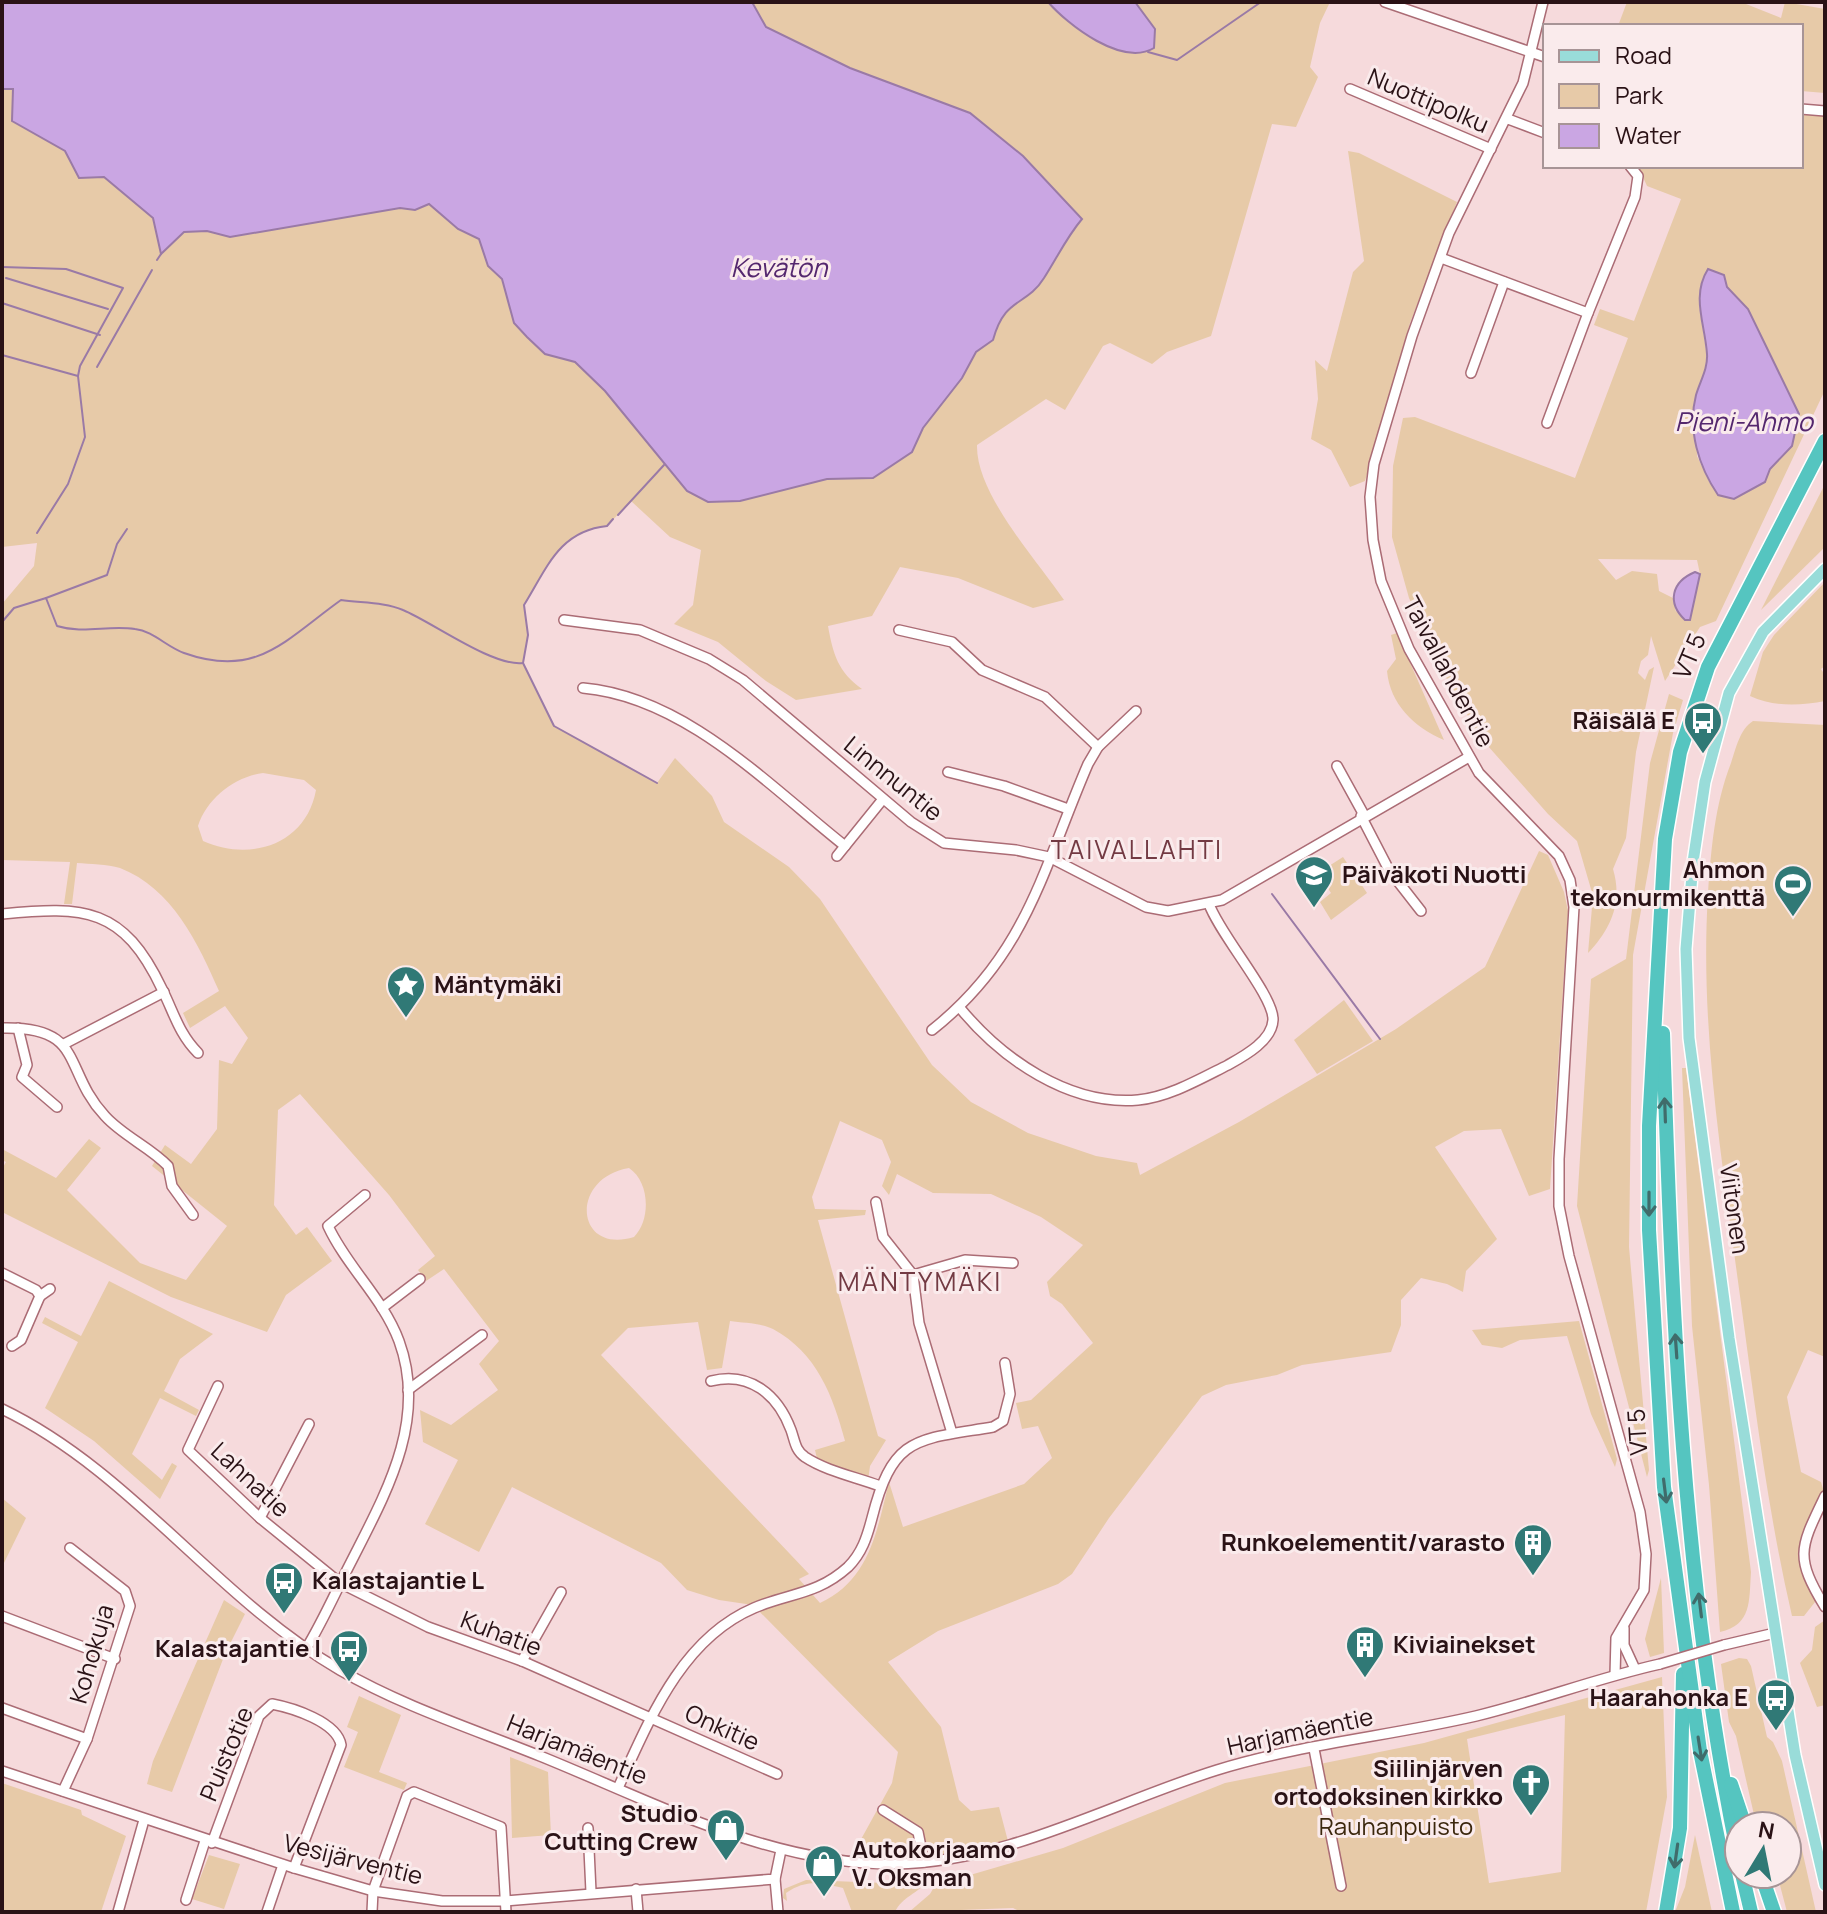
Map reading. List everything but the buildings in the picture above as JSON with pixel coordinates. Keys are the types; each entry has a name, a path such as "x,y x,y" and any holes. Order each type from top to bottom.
{"highway":[{"name":"VT 5","path":"1732,1906 1700,1751 1664,1487 1649,1230 1649,1126 1660,945 1670,795 1697,696 1729,623 1823,449"},
{"name":"VT 5","path":"1660,945 1673,1299 1685,1485 1716,1738 1730,1810"},
{"path":"1666,1912 1680,1828 1685,1638"},
{"path":"1716,1738 1740,1810"},
{"path":"1766,1890 1774,1912"}],"main road":[{"name":"Viitonen","path":"1825,569 1763,632 1729,693 1705,782 1693,862 1686,949 1691,1054 1775,1633 1798,1770 1825,1885"}],"street":[{"path":"1385,2 1543,56"},
{"name":"Taivallahdentie","path":"1543,2 1531,52 1508,119 1449,233 1403,365 1374,464 1370,497 1373,540 1389,605 1420,672 1479,773 1559,856 1573,897 1572,978 1559,1159 1559,1206 1643,1533 1644,1590 1616,1638 1615,1675"},
{"name":"Nuottipolku","path":"1350,89 1491,149"},
{"path":"1803,109 1825,111"},
{"path":"1508,119 1543,132"},
{"path":"1547,423 1635,197 1638,176 1632,168"},
{"path":"1441,258 1588,313"},
{"path":"1471,373 1504,282"},
{"name":"Linnnuntie","path":"564,620 640,630 709,659 743,680 883,799 944,843 1016,850 1049,857 1146,907 1168,911 1222,900 1469,757"},
{"path":"899,630 952,642 982,670 1045,697 1098,747"},
{"path":"583,688 634,697 688,722 845,846"},
{"path":"932,1030 960,1008 1008,950 1037,896 1068,809 1098,747 1136,711"},
{"path":"1337,766 1389,870 1421,911"},
{"path":"948,772 1004,786 1068,809"},
{"path":"837,856 883,799"},
{"path":"960,1008 1014,1058 1042,1078 1072,1091 1097,1097 1139,1100 1177,1089 1239,1058 1262,1041 1273,1025 1272,1006 1223,935 1209,904"},
{"path":"2,914 69,910 108,921 148,961 178,1028 198,1053"},
{"path":"64,1044 164,992"},
{"path":"2,1028 37,1030 64,1044 94,1104 168,1166 172,1186 193,1215"},
{"path":"18,1028 27,1065 22,1077 57,1107"},
{"path":"306,1649 399,1465 406,1437 408,1390 400,1343 382,1308 328,1226 365,1195"},
{"path":"876,1202 883,1237 913,1275 919,1323 952,1433"},
{"path":"913,1275 965,1260 1013,1263"},
{"path":"2,1273 36,1290 40,1296"},
{"path":"382,1308 420,1279"},
{"path":"12,1346 21,1340 40,1296 50,1289"},
{"path":"408,1390 482,1335"},
{"path":"618,1788 650,1718 668,1687 697,1651 728,1623 756,1607 816,1590 848,1566 866,1542 880,1486 895,1458 912,1443 993,1427 1006,1418 1010,1394 1005,1363"},
{"path":"711,1381 741,1379 763,1389 777,1403 798,1451 805,1457 880,1486"},
{"name":"Lahnatie","path":"218,1386 188,1450 260,1518 340,1583"},
{"name":"Harjamäentie","path":"2,1409 73,1451 306,1649 360,1681 618,1788 781,1850 871,1863 924,1862 1033,1838 1211,1772 1480,1715 1635,1669 1775,1633"},
{"path":"260,1518 309,1424"},
{"path":"1825,1496 1802,1550 1807,1572 1825,1607"},
{"name":"Kohokuja","path":"63,1791 87,1739 130,1613 128,1599 103,1572 70,1548"},
{"name":"Kuhatie","path":"340,1583 428,1627 522,1661 650,1718"},
{"path":"522,1661 561,1592"},
{"path":"2,1616 115,1659"},
{"path":"1624,1624 1624,1645 1635,1669"},
{"name":"Puistotie","path":"209,1842 259,1716 272,1704 283,1706 327,1725 340,1737 341,1745 294,1868"},
{"path":"2,1708 87,1739"},
{"name":"Onkitie","path":"650,1718 777,1774"},
{"path":"1314,1749 1341,1886"},
{"name":"Vesijärventie","path":"2,1771 283,1865 373,1891 442,1901 504,1901 775,1879"},
{"path":"372,1912 373,1891 407,1796 414,1792 501,1827 506,1912"},
{"path":"883,1810 918,1832 924,1862"},
{"path":"118,1912 144,1820"},
{"path":"588,1828 591,1892"},
{"path":"186,1900 209,1842"},
{"path":"778,1912 775,1879 781,1850"},
{"path":"267,1912 283,1865"},
{"path":"636,1889 638,1912"}],"green space":[{"path":"617,2 1330,2 1320,23 1310,67 1318,77 1296,127 1272,124 1211,336 1167,352 1152,364 1110,343 1103,346 1065,410 1046,399 977,445 979,464 997,505 1064,600 1033,608 958,578 900,567 872,616 828,626 838,662 847,676 862,689 796,700 766,681 718,642 674,624 693,605 701,550 670,537 631,501 607,526 591,529 566,543 548,565 524,605 528,635 523,663 554,726 657,783 675,758 712,796 724,822 789,867 820,899 932,1065 971,1102 1028,1133 1096,1156 1137,1163 1140,1175 1239,1122 1396,1029 1485,967 1539,851 1548,855 1564,892 1568,911 1550,1189 1529,1196 1501,1129 1464,1131 1435,1147 1497,1239 1466,1271 1463,1292 1447,1284 1421,1278 1401,1300 1401,1325 1391,1352 1302,1365 1277,1375 1226,1385 1202,1396 1109,1518 1072,1574 1058,1584 938,1631 888,1662 941,1727 959,1800 971,1811 999,1807 1009,1845 930,1862 910,1863 890,1863 854,1852 892,1783 898,1752 753,1605 719,1600 687,1590 661,1563 512,1487 479,1552 425,1524 458,1460 423,1442 420,1410 451,1425 498,1390 479,1364 499,1341 444,1269 426,1281 418,1270 435,1256 389,1195 300,1094 278,1110 274,1205 296,1235 307,1227 332,1261 286,1295 267,1332 171,1297 2,1212 2,1169 6,1162 2,1160 2,1149 56,1178 89,1139 101,1148 67,1190 140,1263 186,1280 227,1226 152,1166 165,1145 191,1164 217,1129 219,1060 232,1064 248,1038 225,1006 190,1028 183,1013 219,991 181,919 169,903 138,877 120,868 77,863 72,904 64,904 70,862 2,860 2,604 34,566 37,543 2,547 2,89","holes":["263,773 304,780 316,790 301,824 288,836 257,849 239,850 203,841 198,826 215,798 242,779","840,1121 882,1140 891,1162 882,1186 889,1195 897,1174 933,1193 991,1194 1041,1217 1083,1245 1047,1282 1050,1296 1062,1304 1093,1343 1031,1400 1016,1403 1022,1429 1038,1426 1052,1458 1024,1484 903,1527 889,1482 875,1535 861,1567 837,1593 820,1603 799,1579 809,1574 601,1355 628,1328 698,1322 707,1370 722,1368 730,1321 773,1329 801,1350 812,1363 835,1408 845,1441 815,1450 818,1463 868,1481 870,1466 886,1440 878,1436 818,1220 865,1215 866,1210 815,1209 812,1197","629,1168 641,1182 645,1211 640,1230 634,1237 614,1240 600,1235 591,1226 587,1213 589,1199 596,1186 610,1175"]},
{"path":"1627,2 1741,2 1781,18 1785,2 1825,9 1825,93 1803,91 1803,24 1619,24"},
{"path":"1803,114 1825,116 1825,390 1716,621 1700,627 1665,681 1651,636 1648,655 1641,661 1638,673 1645,680 1649,670 1654,667 1636,752 1626,838 1613,869 1616,904 1609,925 1588,953 1593,896 1577,841 1548,814 1480,737 1440,667 1409,598 1392,537 1393,466 1403,418 1415,417 1575,478 1628,338 1594,325 1600,309 1634,321 1681,199 1647,186 1639,168 1803,168","holes":["1727,287 1748,309 1799,414 1792,446 1770,469 1765,482 1710,483 1697,456 1697,392 1704,376 1707,356 1699,304","1598,559 1697,560 1700,574 1676,612 1673,598 1659,591 1657,574 1632,571 1616,580"]},
{"path":"1348,151 1359,153 1457,202 1410,323 1365,481 1350,487 1331,450 1311,439 1318,399 1315,360 1327,371 1353,272 1364,261"},
{"path":"1825,484 1825,547 1761,610"},
{"path":"1825,582 1825,666 1821,669 1825,675 1825,701 1787,704 1750,696 1763,652 1774,635"},
{"path":"1397,633 1444,740 1405,713 1393,694 1387,671 1396,659 1391,635"},
{"path":"1669,694 1683,700 1673,733 1633,955 1629,1247 1649,1470 1647,1477 1577,1206 1591,979 1626,959 1650,763"},
{"path":"1753,721 1825,725 1825,1357 1808,1350 1787,1397 1801,1472 1821,1482 1825,1496 1803,1544 1819,1597 1804,1616 1792,1616 1767,1489 1724,1179 1709,1037 1706,942 1715,827 1721,794 1737,745"},
{"path":"1343,857 1367,893 1331,920 1320,902 1331,893 1318,873"},
{"path":"1344,1000 1373,1041 1317,1074 1294,1040"},
{"path":"1682,1068 1686,1068 1751,1572 1749,1602 1743,1618 1730,1629 1720,1632 1709,1485 1692,1326"},
{"path":"109,1281 213,1334 180,1359 164,1391 199,1410 196,1416 160,1398 132,1454 162,1480 172,1463 177,1466 160,1499 94,1441 45,1408 78,1342 42,1323 45,1317 81,1336"},
{"path":"1579,1321 1617,1459 1615,1467 1591,1414 1567,1336 1520,1340 1502,1348 1482,1345 1472,1330"},
{"path":"2,1498 26,1518 2,1567"},
{"path":"1661,1578 1664,1653 1650,1657 1645,1639"},
{"path":"224,1600 245,1614 225,1654 172,1792 147,1784 153,1761"},
{"path":"1825,1620 1825,1705 1817,1707 1800,1663 1812,1650 1815,1627"},
{"path":"1739,1658 1747,1659 1751,1666 1767,1737 1773,1742 1782,1761 1793,1810 1753,1810 1736,1736 1729,1722 1721,1664"},
{"name":"Rauhanpuisto","path":"1662,1677 1667,1797 1646,1912 1021,1912 1013,1908 909,1912 930,1894 937,1882 1063,1848 1225,1783 1424,1743","holes":["1565,1715 1561,1872 1489,1883 1467,1739"]},
{"path":"359,1696 401,1715 379,1772 407,1783 404,1790 344,1767 358,1732 347,1727"},
{"path":"510,1757 548,1772 551,1835 512,1838"},
{"path":"2,1783 81,1810 82,1815 126,1836 101,1912 2,1912"},
{"path":"1695,1835 1712,1912 1675,1912 1685,1887"},
{"path":"1803,1854 1816,1912 1787,1912 1781,1890 1803,1890"},
{"path":"209,1855 240,1864 224,1909 192,1899"},
{"path":"806,1880 928,1881 895,1912 852,1912 843,1888 835,1886 807,1884 786,1893 787,1901 783,1898 784,1889"}],"water":[{"name":"Kevätön","path":"2,2 752,2 766,27 850,68 970,113 1023,156 1082,219 1037,287 1010,309 993,340 976,352 962,378 923,428 912,452 873,478 827,479 740,501 708,502 687,491 605,391 575,362 545,354 527,337 514,323 502,279 488,266 479,239 458,229 429,204 415,210 400,208 230,237 207,231 184,232 161,254 153,218 104,177 79,178 65,151 12,121 13,89 2,89"},
{"path":"1048,2 1135,2 1155,29 1154,48 1127,52 1112,48 1068,22"},
{"name":"Pieni-Ahmo","path":"1708,269 1724,275 1727,287 1748,309 1799,414 1792,446 1770,469 1765,482 1734,499 1718,495 1700,460 1694,435 1696,395 1707,359 1700,289"},
{"path":"1695,572 1700,574 1690,620 1685,620 1676,607 1674,593 1681,581"}],"waterway":[{"path":"1148,52 1177,60 1261,2"},
{"path":"157,260 161,254"},
{"path":"2,267 66,269 123,288 80,366 78,376 2,355"},
{"path":"97,367 152,270"},
{"path":"6,278 108,309"},
{"path":"2,303 100,335"},
{"path":"37,533 68,484 85,437 78,376"},
{"path":"618,515 664,465"},
{"path":"613,519 607,526 577,535 548,565 524,605 528,635 523,663 554,726 657,783"},
{"path":"46,598 107,575 117,544 127,529"},
{"path":"2,622 14,608 46,598 57,626 135,629 184,653 209,660 231,661 269,651 341,600 396,607 479,651 510,662 523,663"},
{"path":"1272,894 1380,1039"}],"place":[{"name":"Räisälä E","path":"1703,755"},
{"name":"Päiväkoti Nuotti","path":"1314,909"},
{"name":"Ahmon tekonurmikenttä","path":"1793,918"},
{"name":"Mäntymäki","path":"406,1019"},
{"name":"Runkoelementit/varasto","path":"1533,1577"},
{"name":"Kalastajantie L","path":"284,1615"},
{"name":"Kiviainekset","path":"1365,1679"},
{"name":"Kalastajantie I","path":"349,1683"},
{"name":"Haarahonka E","path":"1776,1732"},
{"name":"Siilinjärven ortodoksinen kirkko","path":"1531,1817"},
{"name":"Studio Cutting Crew","path":"726,1862"},
{"name":"Autokorjaamo V. Oksman","path":"824,1898"}],"district":[{"name":"TAIVALLAHTI","path":"1137,850"},
{"name":"MÄNTYMÄKI","path":"920,1282"}]}
